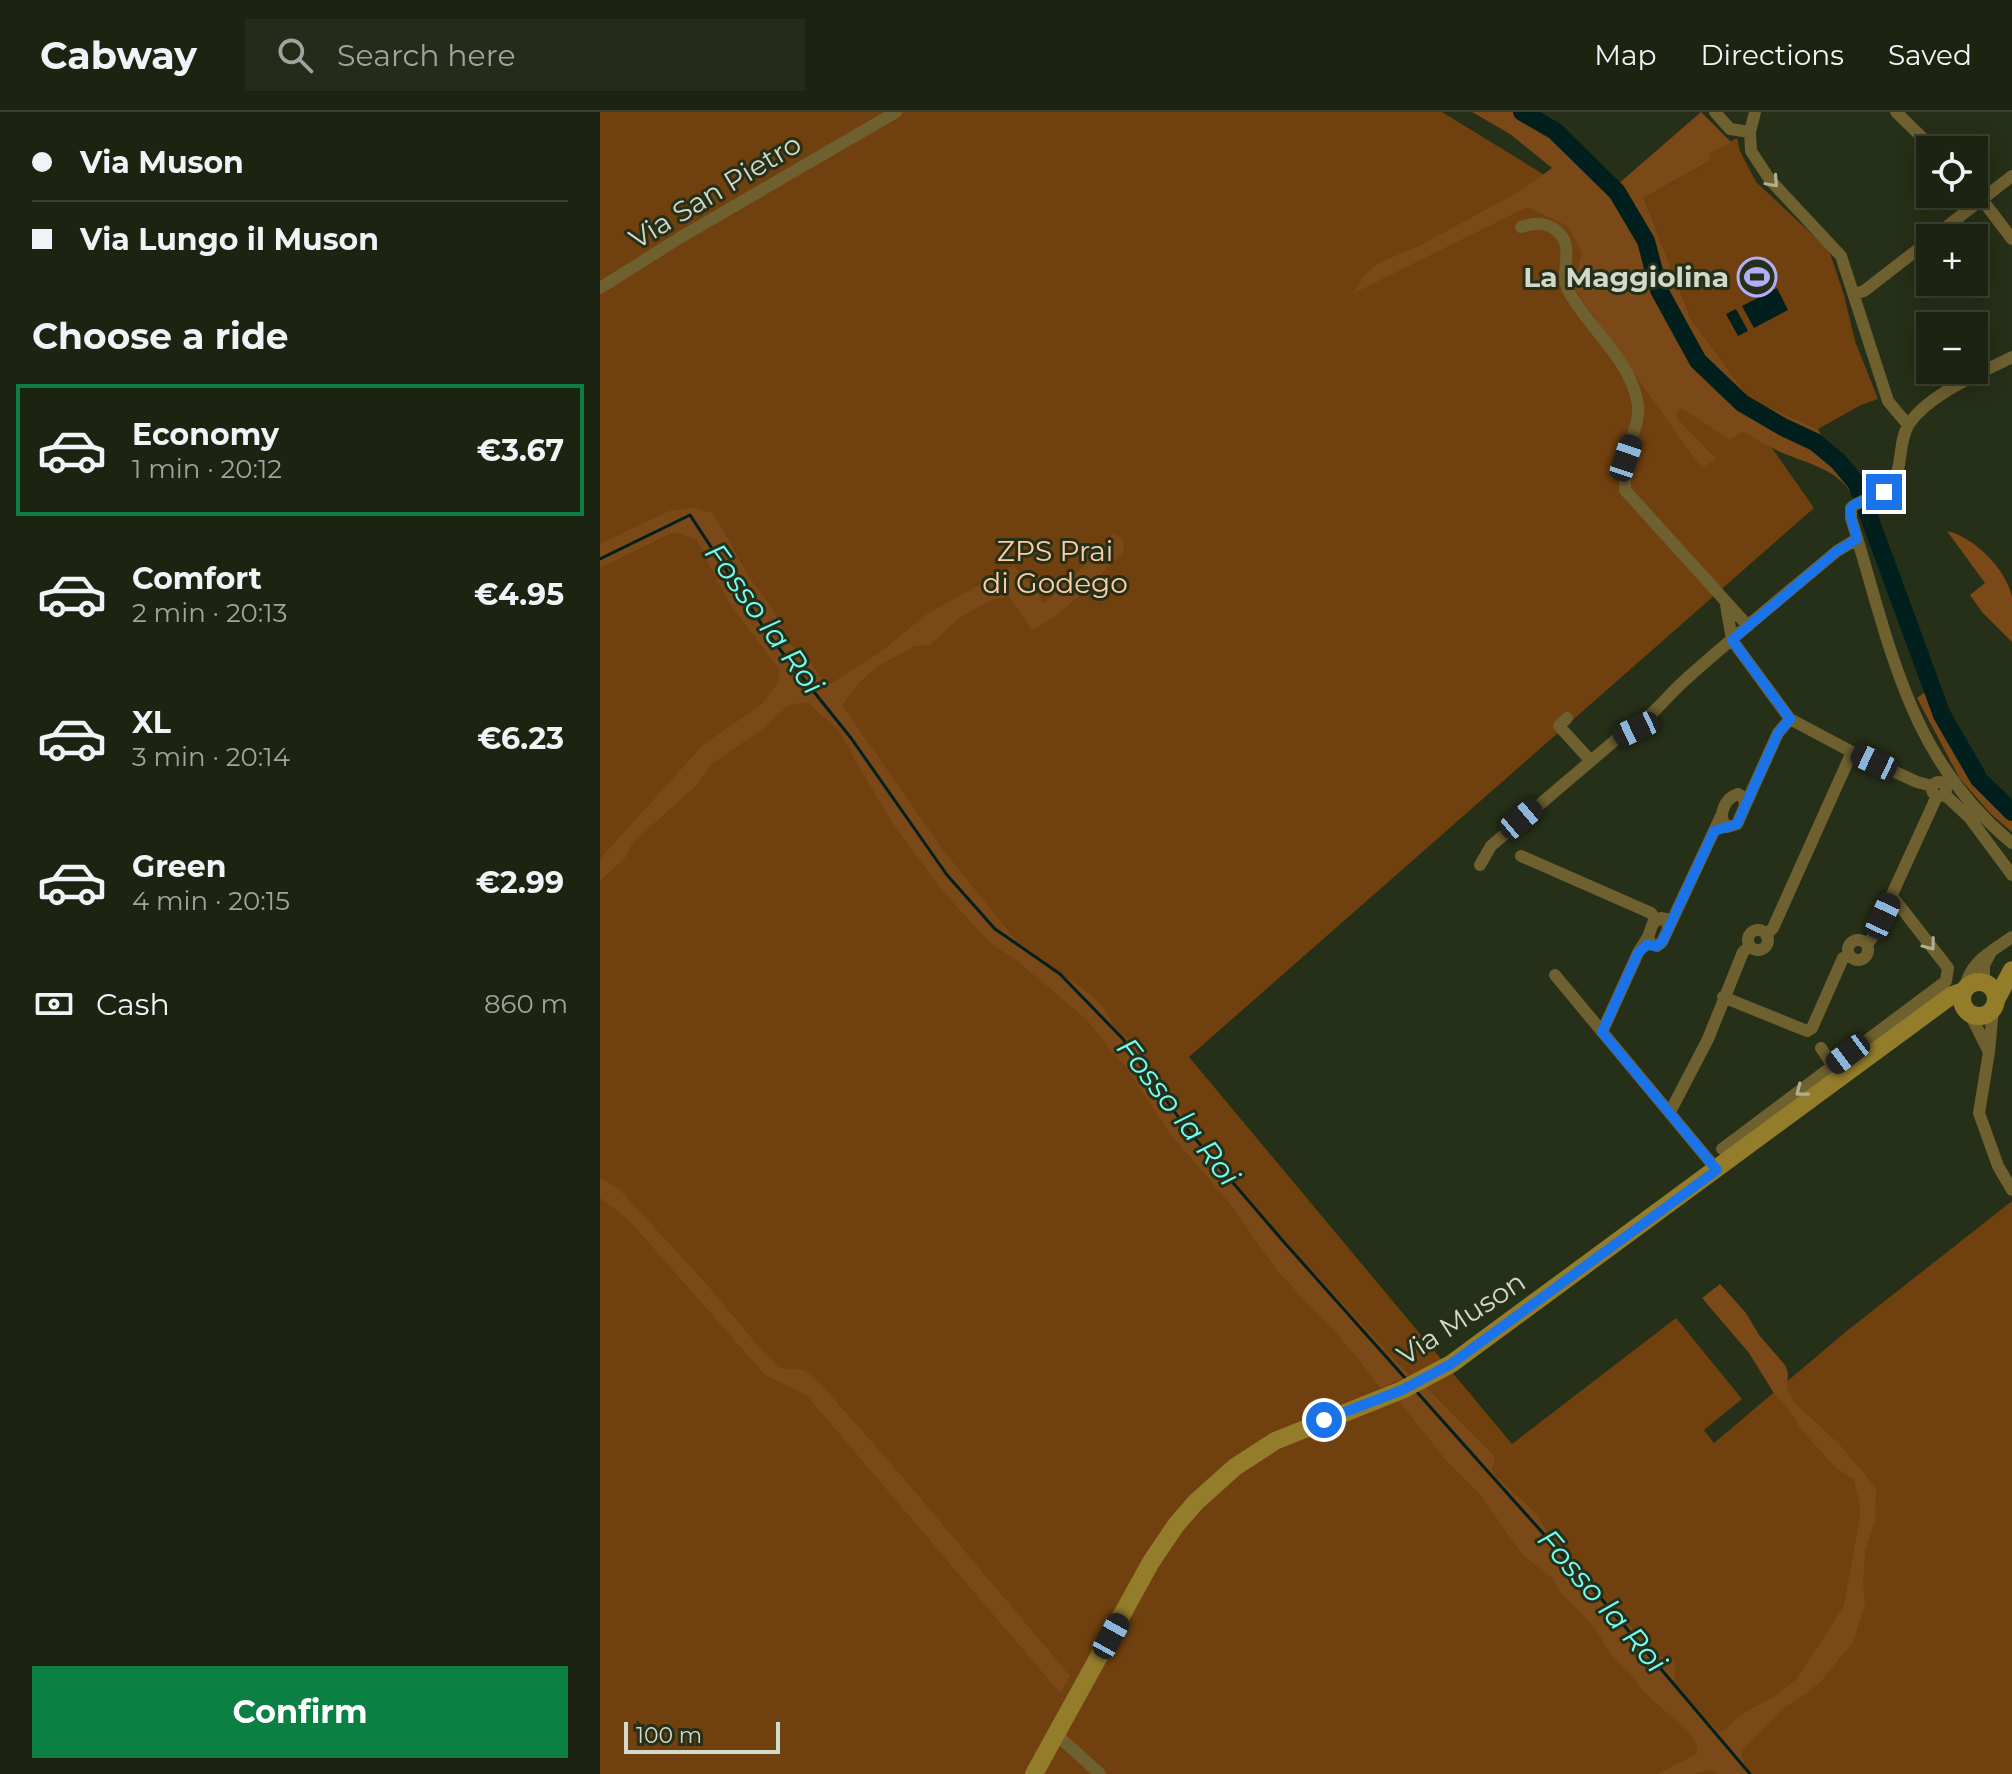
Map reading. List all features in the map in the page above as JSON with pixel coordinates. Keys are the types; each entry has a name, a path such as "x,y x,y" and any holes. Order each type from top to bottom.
{"main road":[{"path":"1990,994 2012,968"},
{"name":"Via Muson","path":"1034,1774 1151,1562 1196,1502 1235,1467 1275,1441 1410,1386 1477,1346 1717,1170 1753,1134 1837,1071 1952,995 1976,983 1990,994 1984,1015 1931,1015 1919,1019"},
{"path":"1964,990 1962,1003 1969,1013"}],"street":[{"name":"Via San Pietro","path":"600,288 681,237 896,112"},
{"path":"1715,112 1730,129 1750,132"},
{"path":"1755,112 1750,132 1751,151 1759,165 1836,248 1888,401 1908,425"},
{"path":"1896,112 1921,136"},
{"path":"1988,189 2012,176"},
{"path":"1988,207 2012,239"},
{"path":"1947,224 1963,208"},
{"path":"1521,227 1544,224 1553,226 1563,236 1567,247 1565,285 1631,381 1638,402 1638,418 1626,458 1625,490 1748,626"},
{"path":"1854,294 1864,291 1916,251"},
{"path":"2012,357 1959,384 1926,407 1908,425 1893,483 1884,492 1851,508 1851,518 1888,642 1921,731 1961,793 2012,843"},
{"path":"1480,865 1491,846 1590,760 1619,737 1636,729 1683,682 1748,626 1837,551 1857,539"},
{"path":"1725,604 1732,640 1790,719 1938,792 1969,817 2012,875"},
{"path":"1567,718 1559,726 1590,760"},
{"path":"1721,825 1737,824 1746,797 1778,733 1790,719"},
{"path":"1670,1112 1708,1039 1743,952 1750,946 1747,939 1754,930 1766,935 1773,928 1852,752"},
{"path":"1809,1030 1843,958 1849,956 1855,960 1865,957 1867,945 1938,792"},
{"path":"1602,1032 1638,953 1649,940 1657,946 1662,942 1666,920 1721,825 1729,799 1733,795 1746,797"},
{"path":"1521,856 1666,920"},
{"path":"1809,1030 1837,1071 1946,981 1948,968 1892,896"},
{"path":"1964,990 1967,976 1978,961 2012,937"},
{"path":"1990,954 1984,965 1990,994 1989,1052 1979,1113 1992,1154 2012,1190"},
{"path":"1555,975 1717,1170"},
{"path":"1723,997 1803,1031 1809,1030"},
{"path":"1969,1013 1989,1052"},
{"path":"1722,1149 1753,1134"},
{"path":"1056,1734 1100,1774"}],"green space":[{"name":"ZPS Prai di Godego","path":"600,112 1442,112 1608,214 1814,508 1189,1057 1512,1444 1676,1318 1742,1399 1704,1430 1714,1443 1848,1330 2012,1201 2012,1774 600,1774"},
{"name":"La Maggiolina","path":"1737,138 1756,182 1829,250 1855,341 1878,399 1818,429 1749,398 1691,319 1644,198 1704,164 1708,154"}],"shaded area":[{"path":"1472,112 1518,112 1564,146 1610,191 1701,112 1731,142 1709,154 1711,159 1704,164 1644,198 1691,319 1749,398 1818,429 1830,454 1858,476 1866,488 1851,492 1829,472 1778,451 1743,431 1730,440 1682,408 1675,416 1716,459 1703,467 1573,287 1582,253 1568,226 1527,207 1354,293 1363,276 1379,263 1421,245 1520,191 1552,168 1510,134"},
{"path":"694,508 713,513 749,577 772,608 789,644 806,657 825,683 832,683 883,650 927,614 1013,566 1034,587 1044,604 1108,543 1113,534 1122,538 1124,551 1081,594 1032,630 1009,596 991,600 958,619 930,645 915,646 877,667 842,705 943,850 1023,949 1102,1005 1115,1028 1138,1048 1177,1104 1187,1125 1301,1263 1317,1276 1409,1375 1381,1388 1340,1337 1278,1272 1230,1204 1169,1132 1124,1064 1087,1020 1015,959 990,943 941,889 897,830 841,733 807,702 789,705 760,731 710,765 698,784 633,842 625,858 600,881 600,859 703,745 762,704 778,683 780,670 729,603 696,539 674,532 600,568 600,544 669,511"},
{"path":"1947,531 1978,547 2003,576 2012,597 2012,642 1970,595 1985,583"},
{"path":"1932,687 1944,729 2012,800 2012,832 1960,779 1917,698"},
{"path":"600,1178 619,1189 709,1287 764,1353 781,1368 804,1370 820,1383 1070,1676 1060,1693 808,1397 765,1375 627,1218 600,1198"},
{"path":"1720,1284 1785,1365 1787,1388 1795,1403 1839,1444 1876,1488 1875,1521 1865,1551 1865,1604 1853,1642 1822,1680 1782,1709 1742,1751 1742,1759 1750,1774 1718,1774 1710,1770 1695,1774 1657,1774 1697,1754 1697,1746 1689,1732 1646,1694 1631,1674 1613,1658 1595,1628 1561,1593 1553,1579 1522,1554 1479,1493 1444,1458 1399,1401 1426,1387 1495,1457 1492,1469 1495,1476 1537,1514 1553,1542 1578,1564 1596,1593 1626,1619 1639,1639 1661,1657 1669,1657 1675,1663 1674,1687 1720,1732 1737,1717 1796,1680 1844,1606 1861,1511 1854,1480 1834,1466 1800,1428 1749,1353 1702,1298"}],"water":[{"path":"1777,288 1788,310 1754,328 1742,306"},
{"path":"1736,309 1748,331 1738,336 1726,314"}],"waterway":[{"path":"1522,112 1555,131 1617,192 1646,241 1659,290 1698,361 1742,403 1815,442 1838,461 1857,484 1942,715 1979,779 2012,812"},
{"name":"Fosso la Roi","path":"600,559 690,515 770,637 851,738 947,875 995,929 1060,974 1123,1039 1186,1128 1406,1379"},
{"name":"Fosso la Roi","path":"1416,1391 1599,1596 1750,1774"}],"place":[{"name":"La Maggiolina","path":"1757,277"}],"route":[{"path":"1324,1420 1402,1390 1451,1364 1717,1170 1602,1032 1638,953 1647,945 1657,946 1662,942 1714,831 1737,824 1778,733 1790,719 1732,640 1837,551 1857,539 1851,508 1884,492"}]}
